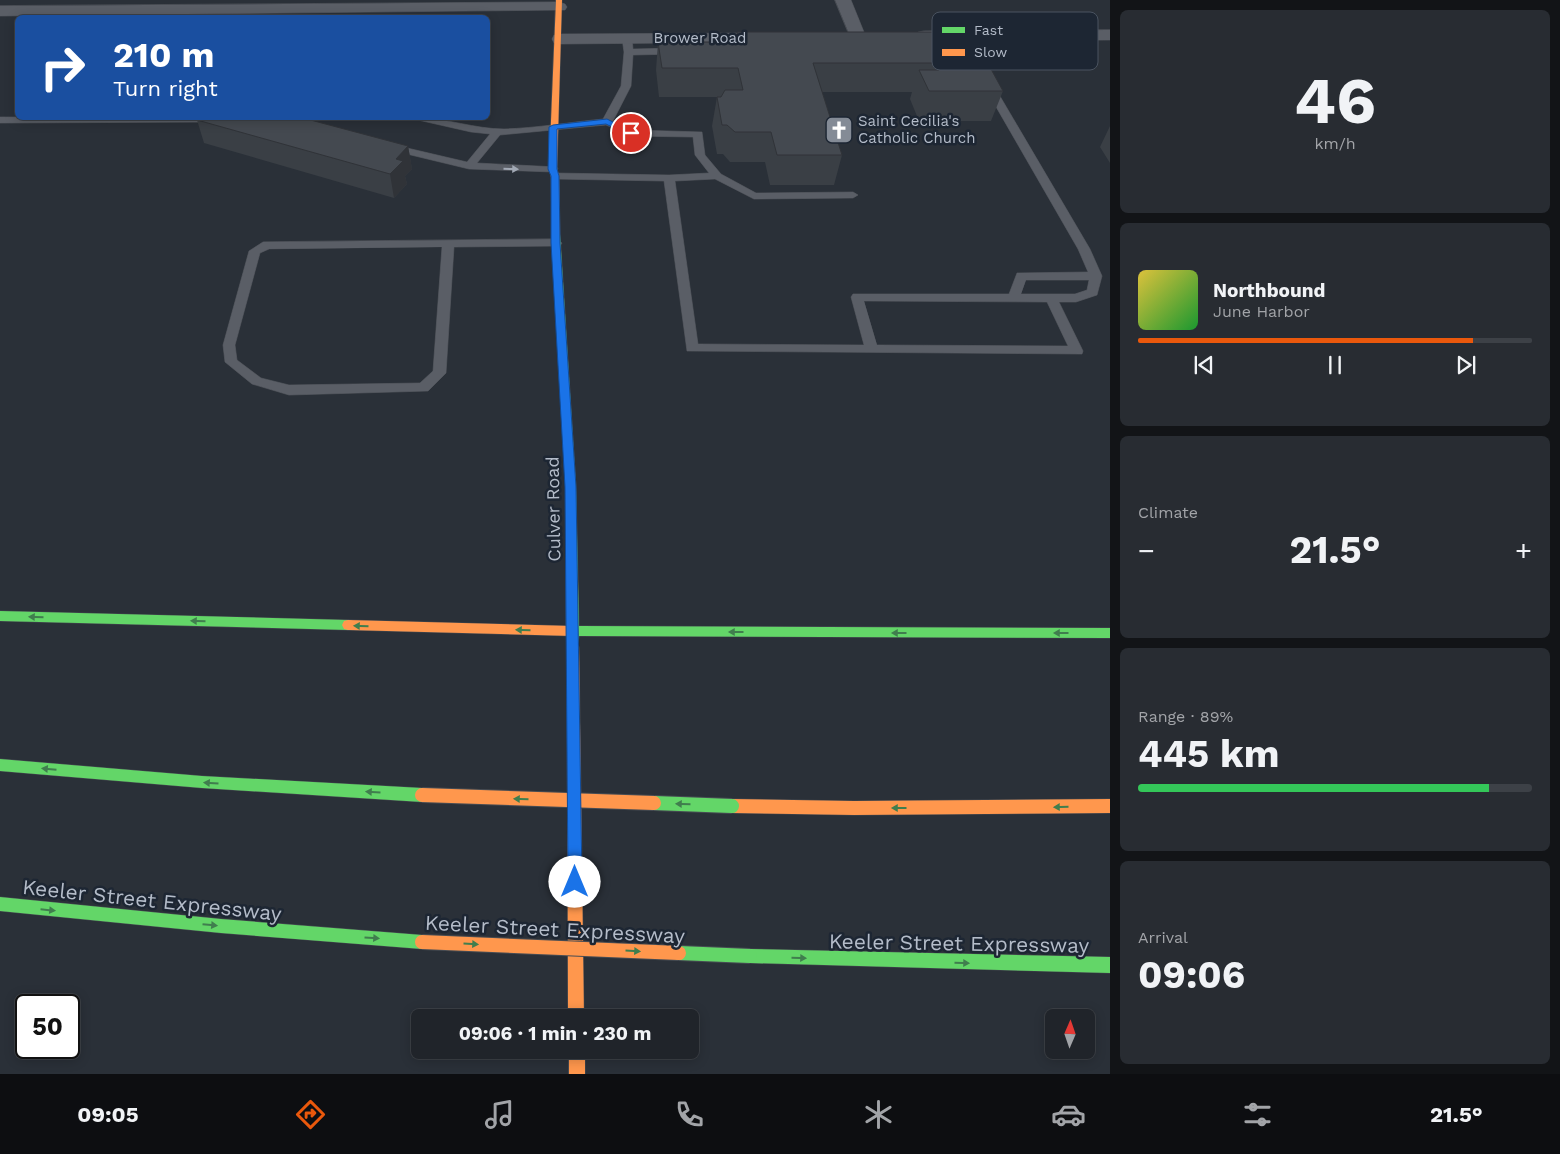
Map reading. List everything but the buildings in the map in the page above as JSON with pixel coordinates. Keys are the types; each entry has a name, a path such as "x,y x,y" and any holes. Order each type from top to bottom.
{"main road":[{"name":"Culver Road","path":"559,4 560,39 553,127 556,243 570,471 576,1009"},
{"path":"0,616 572,631 1110,633"},
{"path":"0,765 202,782 422,795 732,806 854,808 1110,806"},
{"name":"Keeler Street Expressway","path":"0,904 231,927 422,942 750,956 1110,965"},
{"path":"577,1059 577,1074"}],"street":[{"path":"843,0 858,37"},
{"path":"0,11 96,5 559,4"},
{"path":"904,36 932,39"},
{"path":"839,37 877,37"},
{"name":"Brower Road","path":"560,39 628,45 791,38"}],"lane":[{"path":"607,122 626,86 628,45 689,51"},
{"path":"872,349 857,297 1076,298 1093,292 1096,276 1084,249 982,74"},
{"path":"0,120 15,120"},
{"path":"432,120 498,131 607,122 631,133 698,134 700,155 717,176 754,196 853,196"},
{"path":"469,166 498,131"},
{"path":"377,143 469,166 669,178 717,176"},
{"path":"669,178 692,348 1076,351 1051,298"},
{"path":"448,244 439,373 423,388 289,390 257,381 232,362 229,346 255,251 267,245 556,243"},
{"path":"1014,297 1021,276 1096,276"}],"traffic: fast":[{"path":"556,234 571,487 573,647"},
{"path":"0,616 348,625"},
{"path":"572,631 1110,633"},
{"path":"0,765 202,782 422,795"},
{"path":"654,803 732,806"},
{"path":"0,904 221,926 422,942"},
{"path":"679,953 750,956"},
{"path":"750,956 1110,965"}],"traffic: slow":[{"path":"556,234 555,176 553,169 559,0"},
{"path":"348,625 572,631"},
{"path":"573,647 576,1009"},
{"path":"422,795 654,803"},
{"path":"732,806 854,808 1110,806"},
{"path":"422,942 679,953"},
{"path":"577,1059 577,1074"}],"place":[{"name":"Saint Cecilia's Catholic Church","path":"839,130"}],"route":[{"path":"575,882 571,487 556,243 555,176 552,169 553,127 607,122 631,133"}]}
